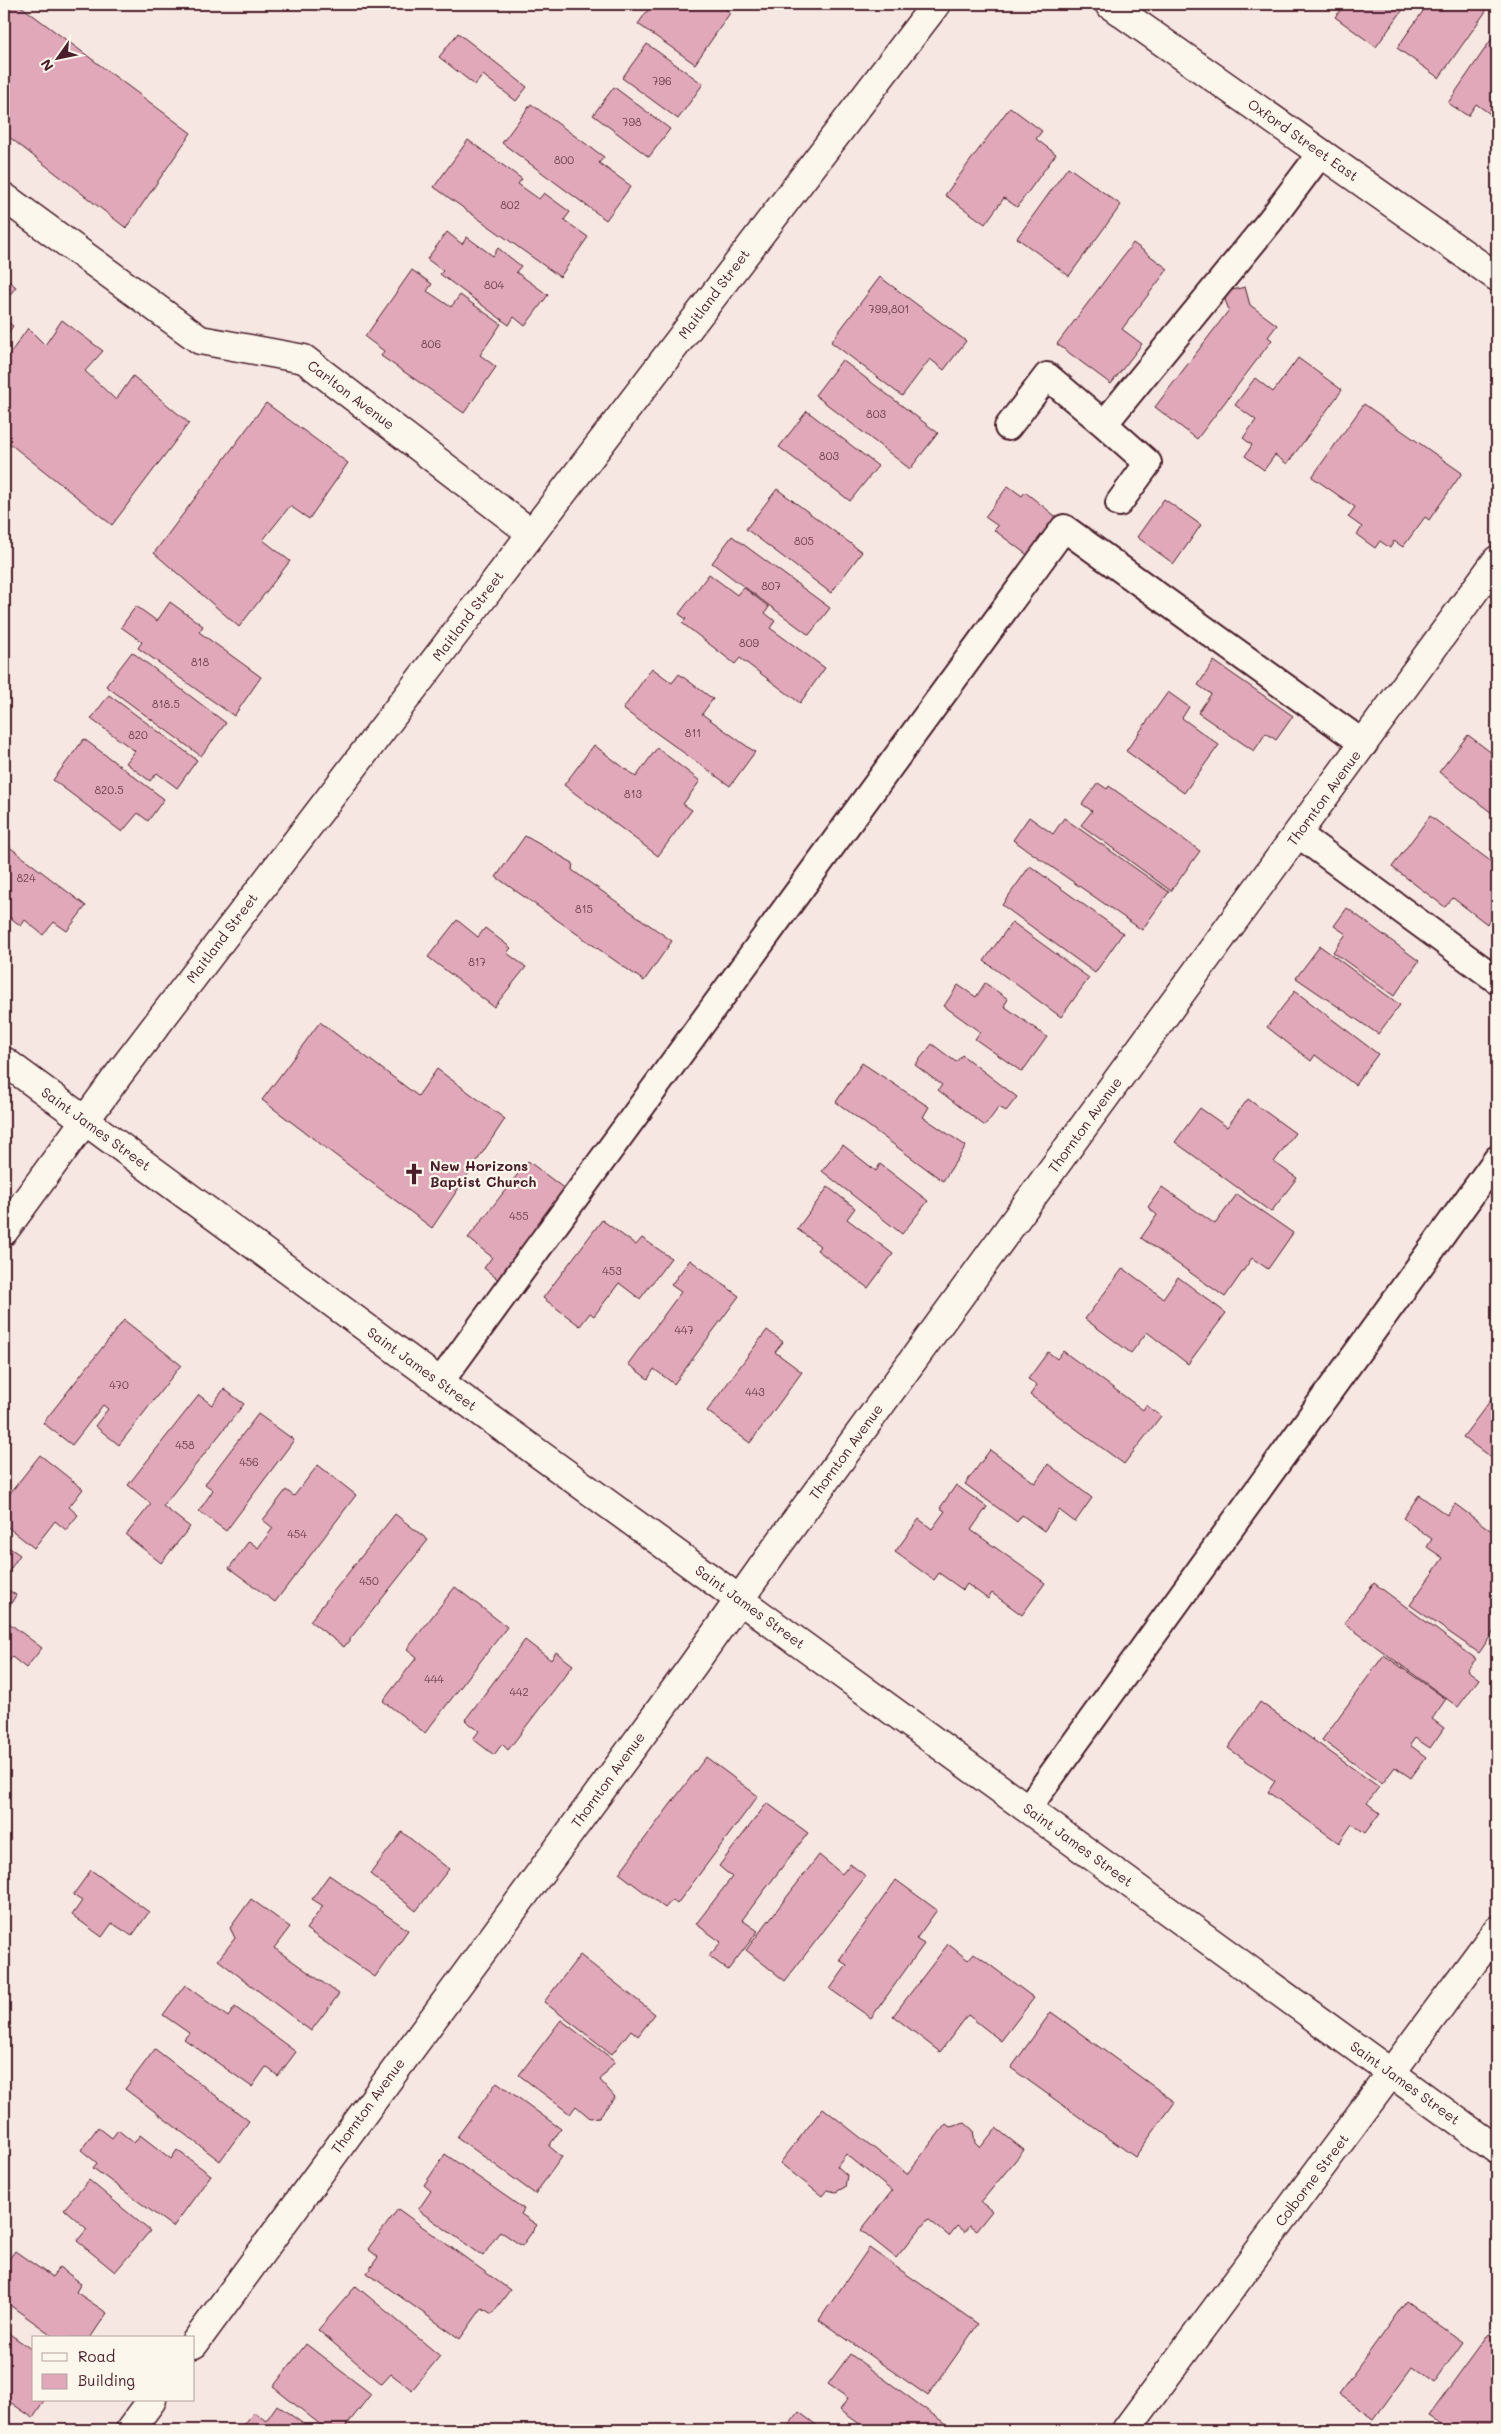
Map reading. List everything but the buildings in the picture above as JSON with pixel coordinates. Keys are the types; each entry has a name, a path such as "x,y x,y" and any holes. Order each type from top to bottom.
{"street":[{"name":"Maitland Street","path":"4,1232 85,1121 531,533 936,4"},
{"name":"Oxford Street East","path":"1109,4 1497,277"},
{"name":"Carlton Avenue","path":"4,196 200,340 304,359 531,533"},
{"name":"Thornton Avenue","path":"195,2343 740,1600 1497,560"},
{"name":"Saint James Street","path":"4,1061 440,1382 1497,2150"},
{"name":"Colborne Street","path":"1126,2430 1497,1930"},
{"path":"130,2430 151,2402"}],"lane":[{"path":"1104,424 1270,221 1321,153"},
{"path":"1008,427 1047,376 1148,464 1119,504"},
{"path":"440,1382 1064,528 1364,744"},
{"path":"1298,834 1497,980"},
{"path":"1028,1808 1497,1159"}],"place":[{"name":"New Horizons Baptist Church","path":"414,1174"}]}
